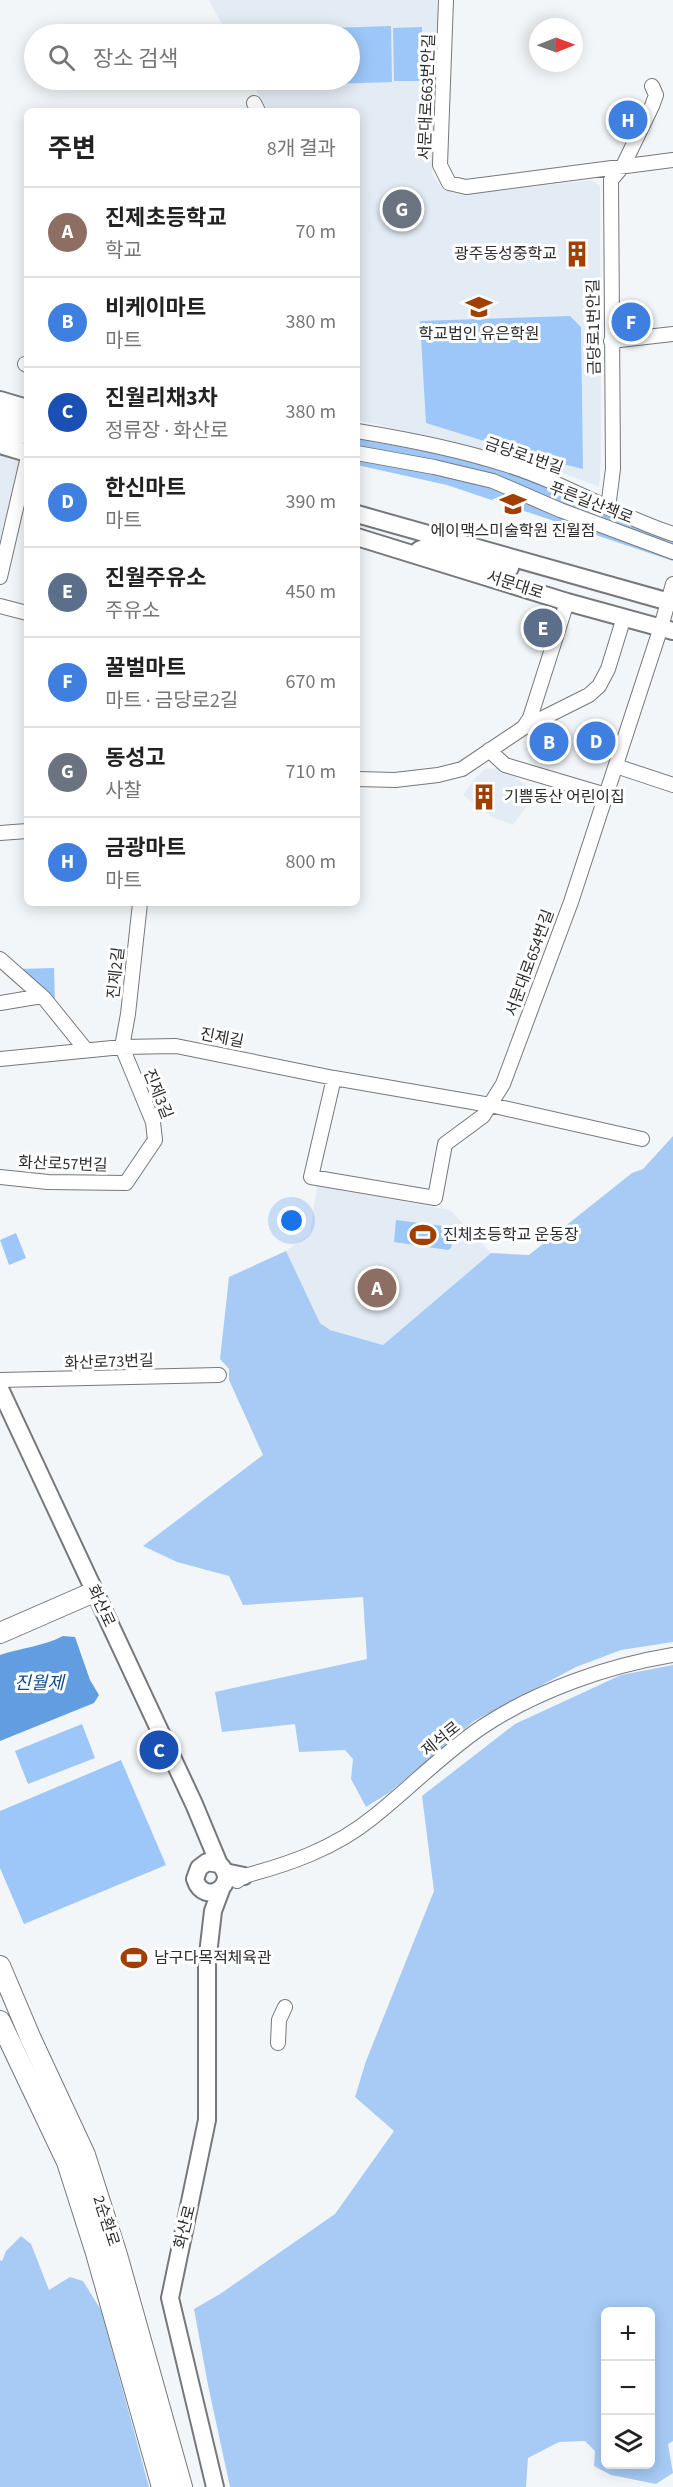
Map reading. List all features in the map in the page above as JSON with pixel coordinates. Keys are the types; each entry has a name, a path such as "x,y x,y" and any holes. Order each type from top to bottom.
{"highway":[{"path":"0,1633 94,1592"},
{"name":"2순환로","path":"0,1966 85,2155 117,2255 182,2487"},
{"name":"2순환로","path":"0,2021 67,2162 96,2253 162,2487"}],"main road":[{"path":"0,400 24,407"},
{"path":"0,414 24,421"},
{"path":"0,429 24,435"},
{"path":"0,445 24,452"},
{"name":"서문대로","path":"360,515 671,603"},
{"name":"서문대로","path":"360,538 567,602 667,629"},
{"path":"413,553 428,546 622,597 622,592 607,585"},
{"name":"화산로","path":"0,1389 194,1804 217,1872"},
{"path":"207,1963 201,1889 196,1883 195,1875 217,1872 244,1876"},
{"path":"201,1889 214,1892 217,1872"},
{"path":"207,1963 217,1872"},
{"name":"화산로","path":"207,1963 207,2120 170,2298 215,2487"}],"street":[{"name":"서문대로663번안길","path":"446,0 440,165 449,183 466,187 673,160"},
{"name":"금당로1번안길","path":"608,507 613,469 611,180 623,166 655,101 656,94 652,86"},
{"path":"611,341 673,334"},
{"name":"금당로1번길","path":"360,431 406,439 505,464 608,507 628,518 673,534"},
{"name":"푸른길산책로","path":"360,454 494,481 560,510 673,552"},
{"path":"0,577 24,474"},
{"name":"서문대로654번길","path":"334,1077 311,1177 435,1198 446,1144 483,1116 503,1084 571,902 616,766 667,629 673,584"},
{"path":"523,728 530,718 567,602"},
{"path":"0,606 24,612"},
{"path":"360,779 395,780 462,770 523,728 589,695 599,686 608,669 624,617"},
{"path":"489,750 505,765 606,795"},
{"path":"616,766 673,785"},
{"path":"0,833 24,831"},
{"name":"진제2길","path":"122,1047 128,1014 140,906"},
{"path":"0,959 42,996 86,1050"},
{"path":"0,1003 42,996"},
{"name":"진제길","path":"0,1059 122,1047 176,1046 490,1105 642,1139"},
{"name":"진제3길","path":"122,1047 155,1131 155,1140 126,1183"},
{"name":"화산로57번길","path":"0,1177 48,1182 126,1183"},
{"name":"화산로73번길","path":"0,1380 219,1375"},
{"name":"제석로","path":"244,1876 301,1859 350,1834 457,1746 483,1727 520,1706 575,1681 673,1654"},
{"path":"278,2043 279,2020 285,2007"}],"shaded area":[{"name":"학교법인 유은학원","path":"209,0 437,0 439,35 432,173 442,189 461,195 592,180 600,186 601,461 599,487 568,475 459,443 360,421 360,108 265,108 256,90 360,90 360,24 222,24"},
{"path":"391,26 392,82 360,83 360,27"},
{"path":"422,27 423,81 394,81 393,28"},
{"path":"570,316 581,327 583,469 426,423 420,321"},
{"path":"360,440 461,459 518,476 673,540 673,561 447,485 360,466"},
{"path":"0,455 20,460 0,553"},
{"path":"504,768 536,794 513,825 492,817 463,795 485,769"},
{"path":"54,968 55,1004 17,969"},
{"path":"673,1136 673,1642 621,1650 576,1667 474,1721 390,1792 366,1807 351,1779 353,1759 345,1750 299,1752 295,1724 222,1732 215,1692 367,1659 363,1597 243,1605 229,1576 177,1562 143,1546 263,1455 229,1380 229,1369 220,1359 229,1277 286,1251 320,1323 330,1330 383,1345 491,1253 529,1255 632,1173 643,1169"},
{"path":"317,1186 450,1210 491,1253 383,1345 330,1330 320,1323 286,1251 310,1234"},
{"name":"진체초등학교 운동장","path":"396,1220 451,1227 454,1231 451,1248 448,1250 394,1242"},
{"path":"16,1233 26,1258 9,1265 0,1240"},
{"path":"673,1665 673,2441 668,2444 673,2473 656,2484 611,2475 594,2466 595,2451 585,2441 559,2442 528,2458 526,2487 230,2487 194,2309 220,2294 335,2214 394,2131 355,2097 366,2061 434,1891 422,1796 515,1724 621,1675"},
{"path":"82,1724 95,1758 28,1784 15,1751"},
{"path":"121,1760 166,1865 24,1924 0,1868 0,1811"},
{"path":"21,2236 31,2244 49,2290 70,2277 83,2281 101,2310 149,2487 0,2487 0,2260 2,2261 6,2251"}],"water":[{"name":"진월제","path":"63,1636 75,1637 90,1680 99,1695 94,1703 0,1741 0,1655"}],"place":[{"name":"금광마트","path":"628,120"},
{"name":"동성고","path":"402,209"},
{"name":"광주동성중학교","path":"577,254"},
{"name":"학교법인 유은학원","path":"479,307"},
{"name":"꿀벌마트","path":"631,322"},
{"name":"에이맥스미술학원 진월점","path":"513,504"},
{"name":"진월주유소","path":"543,628"},
{"name":"한신마트","path":"596,741"},
{"name":"비케이마트","path":"549,742"},
{"name":"기쁨동산 어린이집","path":"484,797"},
{"name":"진체초등학교 운동장","path":"423,1235"},
{"name":"진제초등학교","path":"377,1288"},
{"name":"진월리채3차","path":"159,1750"},
{"name":"남구다목적체육관","path":"134,1958"}]}
